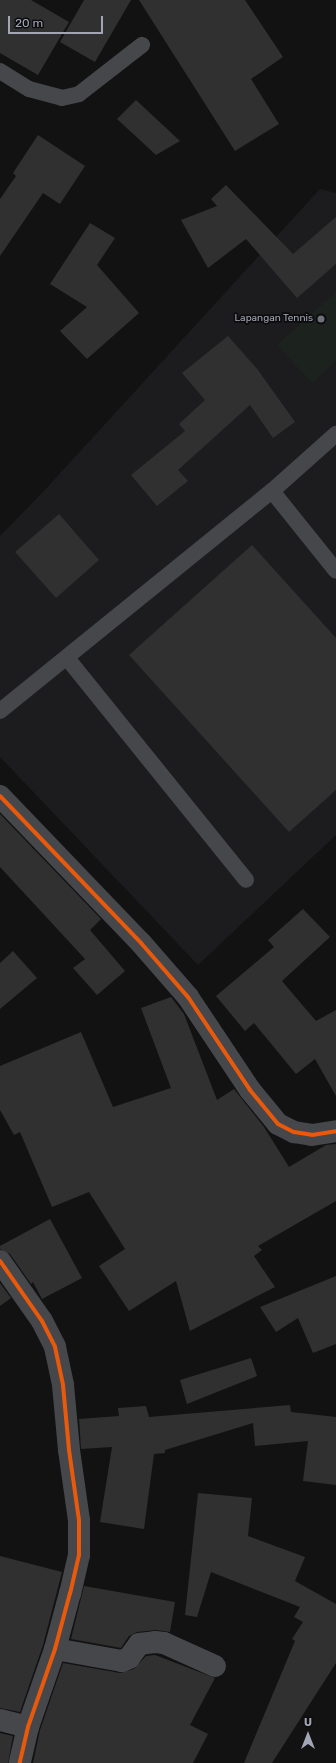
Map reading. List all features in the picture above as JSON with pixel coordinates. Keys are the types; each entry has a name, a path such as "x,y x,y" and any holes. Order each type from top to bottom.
{"street":[{"path":"0,796 140,943 188,997 250,1090 278,1124 294,1132 312,1135 336,1131"},
{"path":"0,1261 42,1321 55,1347 63,1385 69,1450 79,1520 79,1555 55,1649 28,1727 20,1763"},
{"path":"55,1649 122,1661 129,1658 140,1644 164,1643 215,1666"},
{"path":"0,1720 28,1727"}],"lane":[{"path":"0,71 29,89 62,98 79,94 142,45"},
{"path":"0,711 272,491 336,434"},
{"path":"272,491 336,571"},
{"path":"67,658 246,880"}],"shaded area":[{"path":"320,189 336,193 336,835 198,965 0,757 0,536 42,493"},
{"name":"Lapangan Tennis","path":"336,292 336,361 312,383 277,345"}],"building":[{"path":"0,0 31,0 69,22 38,75 0,53"},
{"path":"84,0 131,0 95,62 60,42"},
{"path":"139,0 245,0 283,57 251,79 279,124 235,151"},
{"path":"136,100 180,141 156,155 117,119"},
{"path":"38,135 85,166 60,204 43,193 0,256 0,199 16,176 13,173"},
{"path":"226,185 293,254 336,217 336,264 297,298 246,239 208,268 181,220 217,206 211,199"},
{"path":"90,223 115,238 97,265 139,313 87,359 60,331 87,307 50,284"},
{"path":"228,336 258,370 295,422 273,438 250,405 178,470 188,481 157,506 131,475 185,431 179,424 205,400 182,373"},
{"path":"59,514 99,560 56,598 15,552"},
{"path":"252,545 336,638 336,790 289,832 129,655"},
{"path":"0,814 101,919 90,930 125,971 97,995 73,968 85,959 0,867"},
{"path":"303,909 330,937 282,981 316,1021 336,1010 336,1096 315,1059 296,1074 254,1023 245,1031 216,996 274,947 268,940"},
{"path":"13,951 37,978 0,1009 0,963"},
{"path":"171,997 184,1014 217,1100 234,1089 264,1127 289,1167 326,1145 336,1144 336,1201 258,1246 262,1250 254,1256 275,1287 190,1331 176,1281 129,1311 99,1266 125,1249 89,1192 52,1207 20,1132 14,1135 0,1110 0,1066 81,1032 113,1107 171,1088 141,1008"},
{"path":"50,1219 82,1278 42,1299 33,1282 31,1284 10,1254 0,1249 0,1246"},
{"path":"336,1276 336,1344 313,1353 298,1318 276,1332 260,1307"},
{"path":"0,1283 11,1298 0,1306"},
{"path":"251,1358 257,1376 187,1404 180,1380"},
{"path":"290,1405 291,1412 336,1417 336,1485 303,1481 308,1441 255,1446 253,1423 165,1450 165,1453 154,1454 144,1529 100,1522 112,1447 81,1449 79,1419 119,1416 118,1408 146,1406 149,1417"},
{"path":"198,1493 252,1498 248,1536 305,1557 295,1581 336,1604 336,1663 272,1763 244,1763 295,1641 292,1639 303,1622 294,1617 300,1607 211,1572 197,1617 185,1615"},
{"path":"0,1556 62,1572 43,1645 20,1712 0,1708"},
{"path":"84,1586 175,1602 170,1632 156,1630 137,1632 129,1636 121,1648 71,1639"},
{"path":"155,1655 215,1678 190,1725 208,1734 193,1763 33,1763 40,1730 63,1663 120,1673 134,1669 146,1656"},
{"path":"0,1733 13,1736 8,1763 0,1763"}],"cycle path":[{"path":"0,796 141,943 188,997 250,1090 278,1124 294,1132 312,1135 336,1131"},
{"path":"0,1261 42,1321 55,1347 63,1385 69,1450 79,1520 79,1555 70,1593 55,1649 28,1727 20,1763"}],"place":[{"name":"Lapangan Tennis","path":"321,319"}]}
